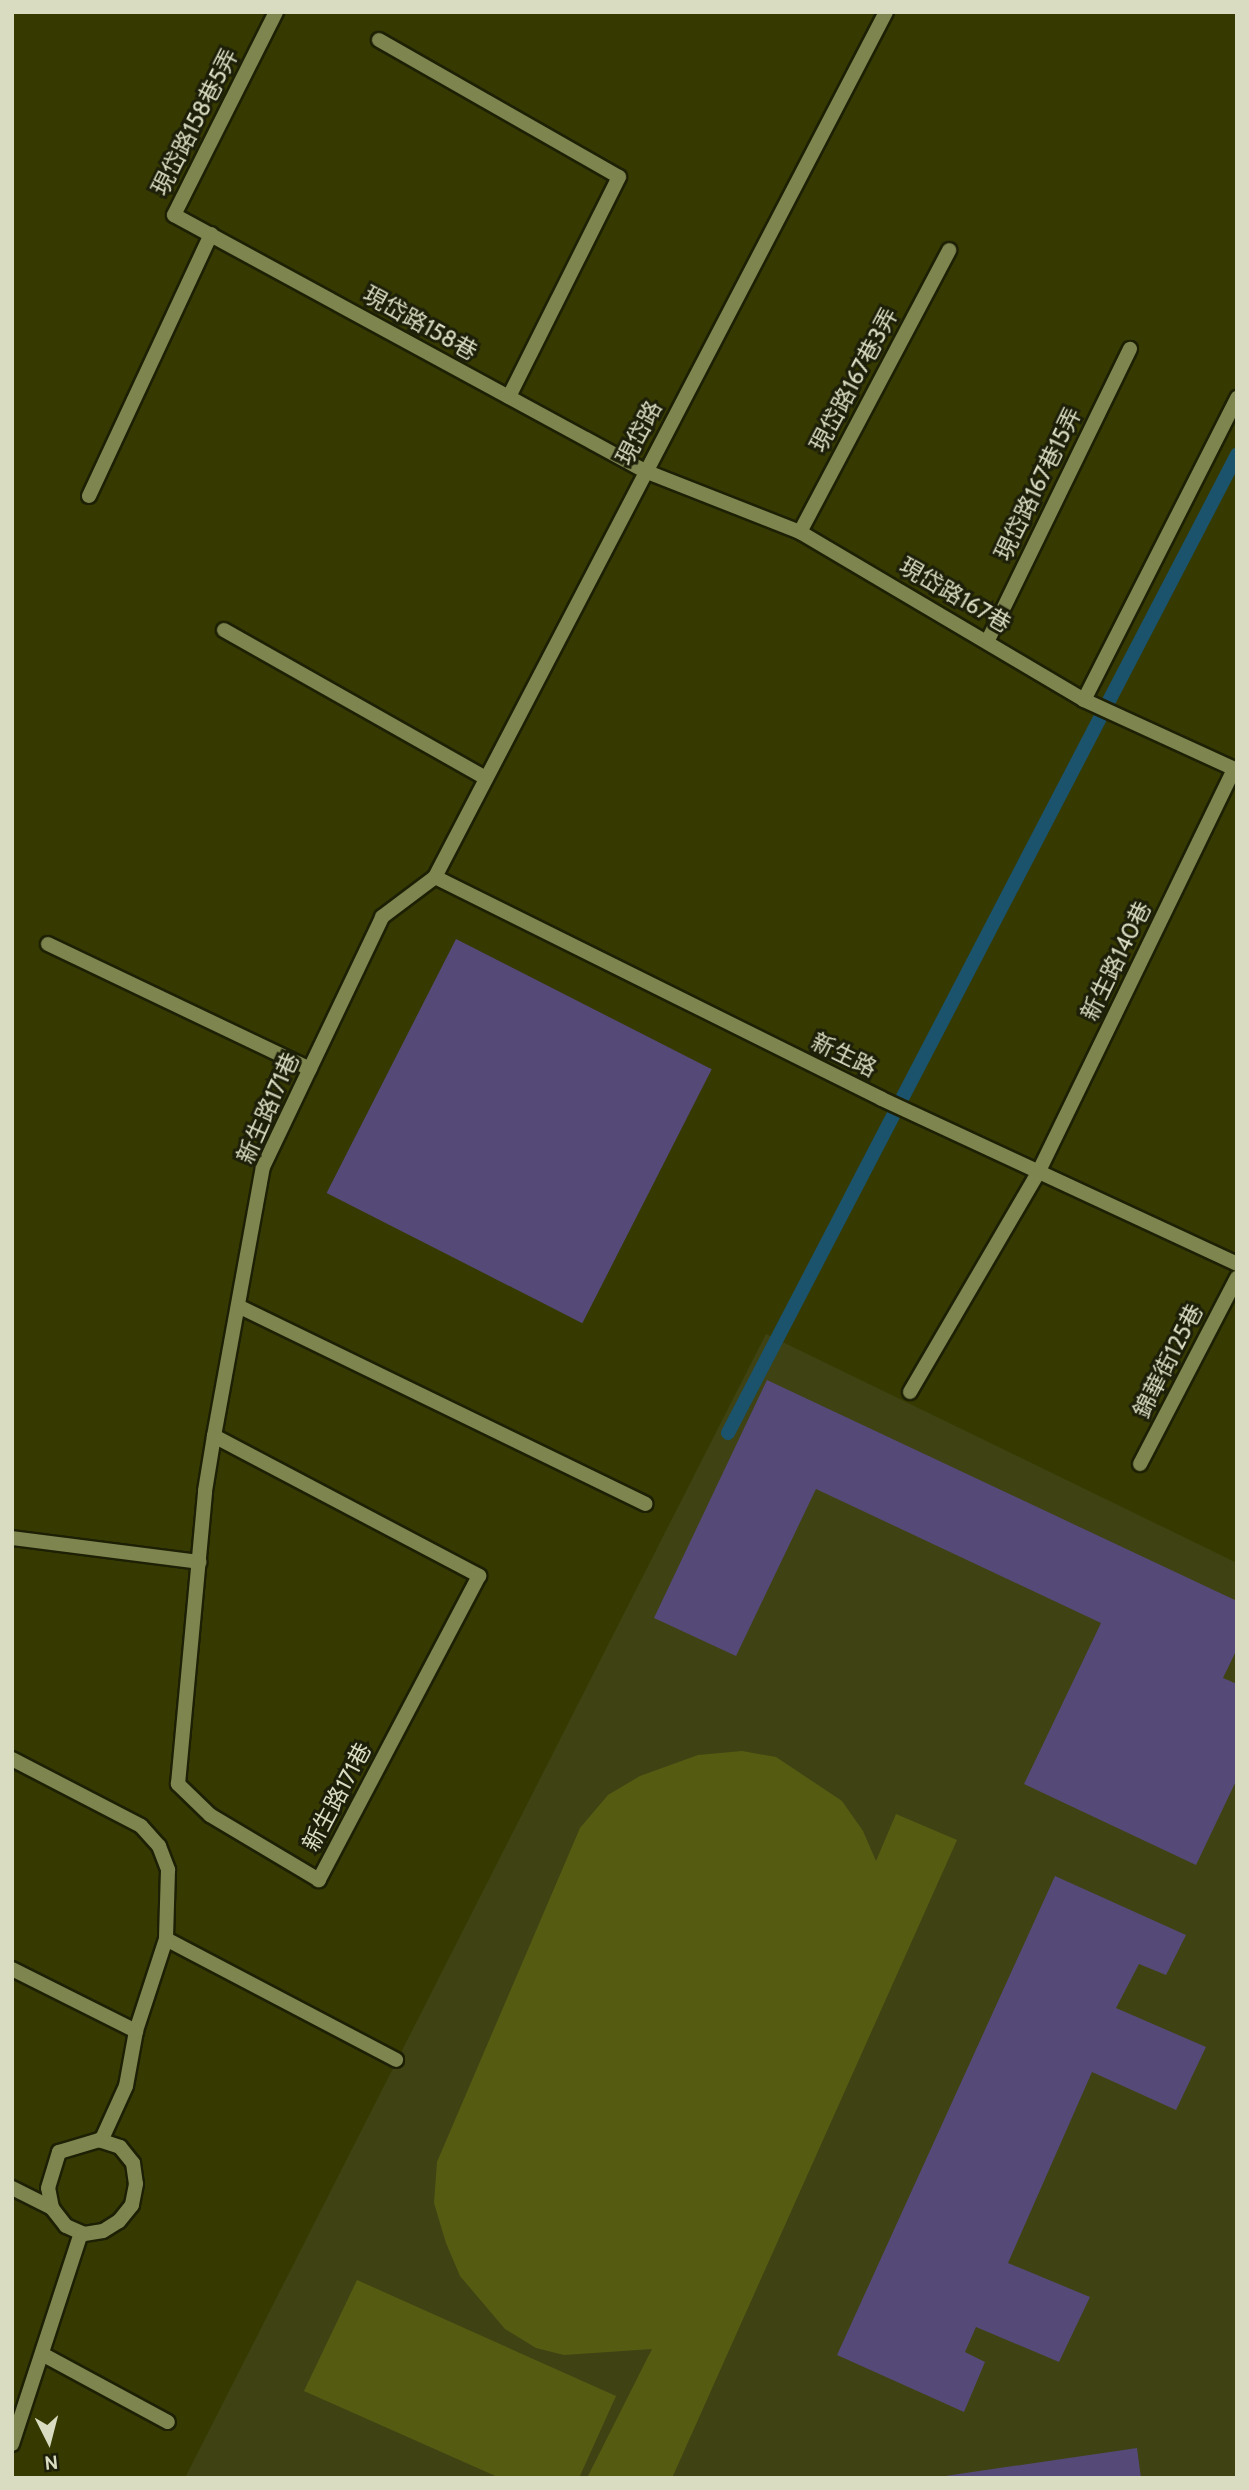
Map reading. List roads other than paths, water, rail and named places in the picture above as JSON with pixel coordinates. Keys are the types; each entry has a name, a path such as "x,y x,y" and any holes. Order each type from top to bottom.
{"street":[{"name":"現岱路158巷5弄","path":"174,215 276,12"},
{"name":"現岱路","path":"435,877 885,13"},
{"path":"379,40 619,177 509,397"},
{"name":"現岱路158巷","path":"174,215 645,471"},
{"path":"89,496 211,234"},
{"name":"現岱路167巷3弄","path":"800,532 949,250"},
{"name":"現岱路167巷15弄","path":"988,640 1129,349"},
{"path":"1087,702 1237,398"},
{"name":"現岱路167巷","path":"645,471 800,532 988,640 1087,702 1236,770"},
{"path":"224,630 486,778"},
{"name":"新生路140巷","path":"910,1392 1038,1173 1236,770"},
{"name":"新生路","path":"435,877 882,1099 1237,1264"},
{"name":"新生路171巷","path":"214,1436 479,1576 319,1880 210,1815 178,1784 199,1562 214,1436 263,1167 382,918 435,877"},
{"path":"48,944 310,1069"},
{"name":"錦華街125巷","path":"1140,1464 1237,1278"},
{"path":"238,1306 645,1504"},
{"path":"12,1538 199,1562"},
{"path":"12,1759 141,1825 168,1870 166,1939 136,2031 126,2086 102,2141"},
{"path":"166,1939 396,2060"},
{"path":"12,1969 136,2031"},
{"path":"12,2188 52,2208 66,2226 81,2233 103,2231 132,2205 133,2162 120,2147 102,2141 59,2152 48,2188 52,2208"},
{"path":"12,2444 18,2407 42,2354 81,2233"},
{"path":"42,2354 168,2422"}],"waterway":[{"path":"728,1433 1237,455"}]}
